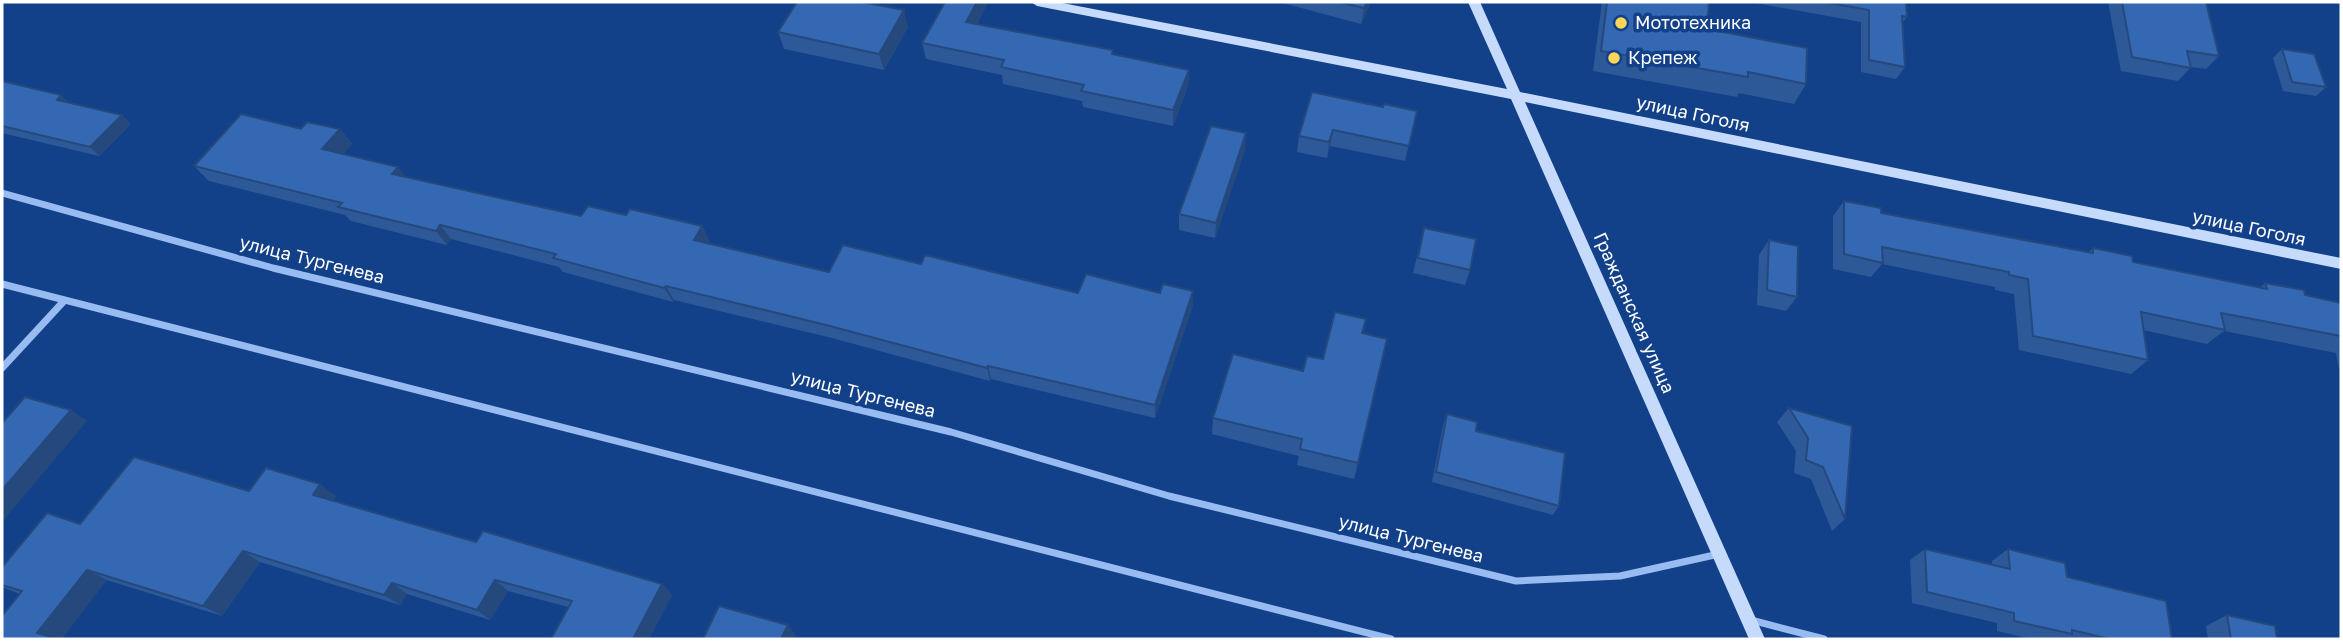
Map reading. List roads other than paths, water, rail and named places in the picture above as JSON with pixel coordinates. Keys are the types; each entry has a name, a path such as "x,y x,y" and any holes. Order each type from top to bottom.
{"main road":[{"name":"улица Гоголя","path":"1037,2 1517,96 2341,264"},
{"name":"Гражданская улица","path":"1474,2 1757,639"}],"street":[{"name":"улица Тургенева","path":"2,193 273,268 925,425 1169,496 1517,581 1620,576 1719,554"},
{"path":"2,284 63,302 1391,639"},
{"path":"2,368 63,302"},
{"path":"1748,619 1824,639"}],"place":[{"name":"Мототехника","path":"1621,23"},
{"name":"Крепеж","path":"1614,58"}]}
